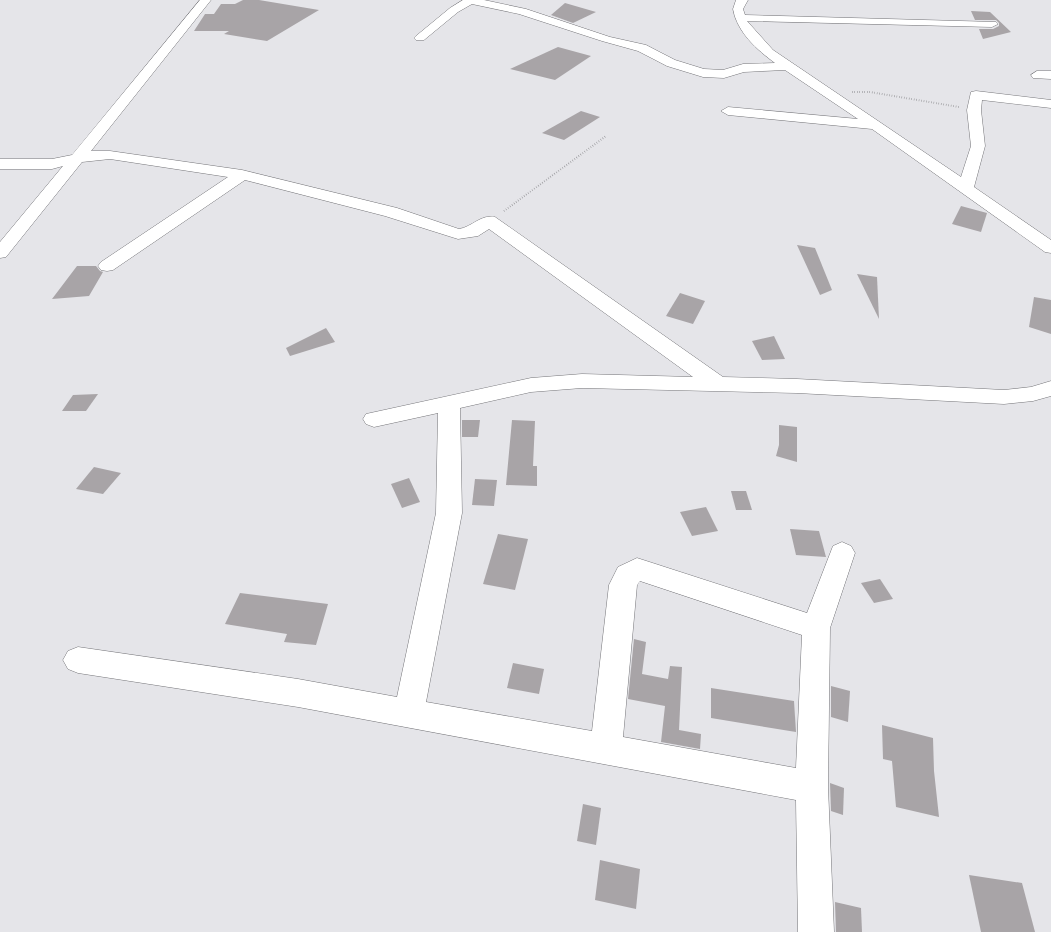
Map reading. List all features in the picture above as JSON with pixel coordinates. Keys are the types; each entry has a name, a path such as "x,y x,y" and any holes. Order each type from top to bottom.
{"street":[{"path":"0,253 206,0"},
{"path":"420,38 454,10 470,0 522,11 606,39 642,48 671,63 703,73 724,74 743,68 785,66"},
{"path":"743,0 740,2 738,9 745,28 756,42 785,66 966,187 1051,248"},
{"path":"740,18 992,24"},
{"path":"1037,75 1051,76"},
{"path":"966,187 978,146 974,110 976,95 1051,104"},
{"path":"728,111 874,125"},
{"path":"0,164 52,164 94,155 110,155 242,175 391,212 458,234 472,232 489,221 718,384"},
{"path":"107,266 242,175"},
{"path":"374,418 552,382 718,384 1004,397 1033,394 1051,388"},
{"path":"409,714 449,513 449,402"},
{"path":"816,932 812,787 816,628 842,554"},
{"path":"606,749 623,585 627,575 637,569 816,628"},
{"path":"78,660 298,693 812,787"}],"path":[{"path":"826,92 870,92 974,110"},
{"path":"489,221 606,136"}],"building":[{"path":"243,0 259,0 319,10 267,41 224,34 229,31 194,31 205,14 214,14 221,4 235,4"},
{"path":"565,3 596,12 573,23 551,15"},
{"path":"971,11 990,12 1011,32 983,39 979,29 993,29 999,26 999,23 996,20 975,20"},
{"path":"558,47 591,56 555,80 510,69"},
{"path":"581,111 600,117 564,140 542,133"},
{"path":"961,206 987,213 981,232 952,224"},
{"path":"797,245 815,248 832,290 820,295"},
{"path":"77,266 96,266 103,272 89,296 52,299"},
{"path":"857,274 877,277 879,319"},
{"path":"680,293 705,301 693,324 666,316"},
{"path":"1034,297 1051,300 1051,334 1029,327"},
{"path":"326,328 335,342 290,356 286,348"},
{"path":"774,336 785,359 762,360 752,341"},
{"path":"98,394 86,411 62,411 73,395"},
{"path":"462,420 480,420 478,437 462,437"},
{"path":"512,420 535,421 533,466 537,466 537,486 506,485"},
{"path":"779,425 797,427 797,462 776,456 779,445"},
{"path":"94,467 121,473 103,494 76,489"},
{"path":"409,478 420,502 402,508 391,484"},
{"path":"475,479 497,480 494,506 472,505"},
{"path":"731,491 746,491 752,510 736,510"},
{"path":"706,507 718,531 692,536 680,512"},
{"path":"790,529 819,531 826,557 796,555"},
{"path":"498,534 528,539 515,590 483,584"},
{"path":"880,579 893,599 874,603 861,583"},
{"path":"240,593 328,604 316,645 284,642 287,634 225,624"},
{"path":"634,639 646,642 642,674 668,679 670,666 682,667 679,730 701,734 700,749 661,742 665,706 628,699"},
{"path":"513,663 544,669 539,694 507,688"},
{"path":"831,686 850,691 848,722 831,717"},
{"path":"711,688 794,701 796,732 711,718"},
{"path":"882,725 933,738 934,771 939,817 896,807 892,761 883,759"},
{"path":"830,783 844,788 843,815 831,811"},
{"path":"583,804 601,808 596,845 577,841"},
{"path":"600,860 640,869 636,909 595,900"},
{"path":"969,875 1022,883 1035,932 981,932"},
{"path":"835,902 861,908 862,932 836,932"}]}
